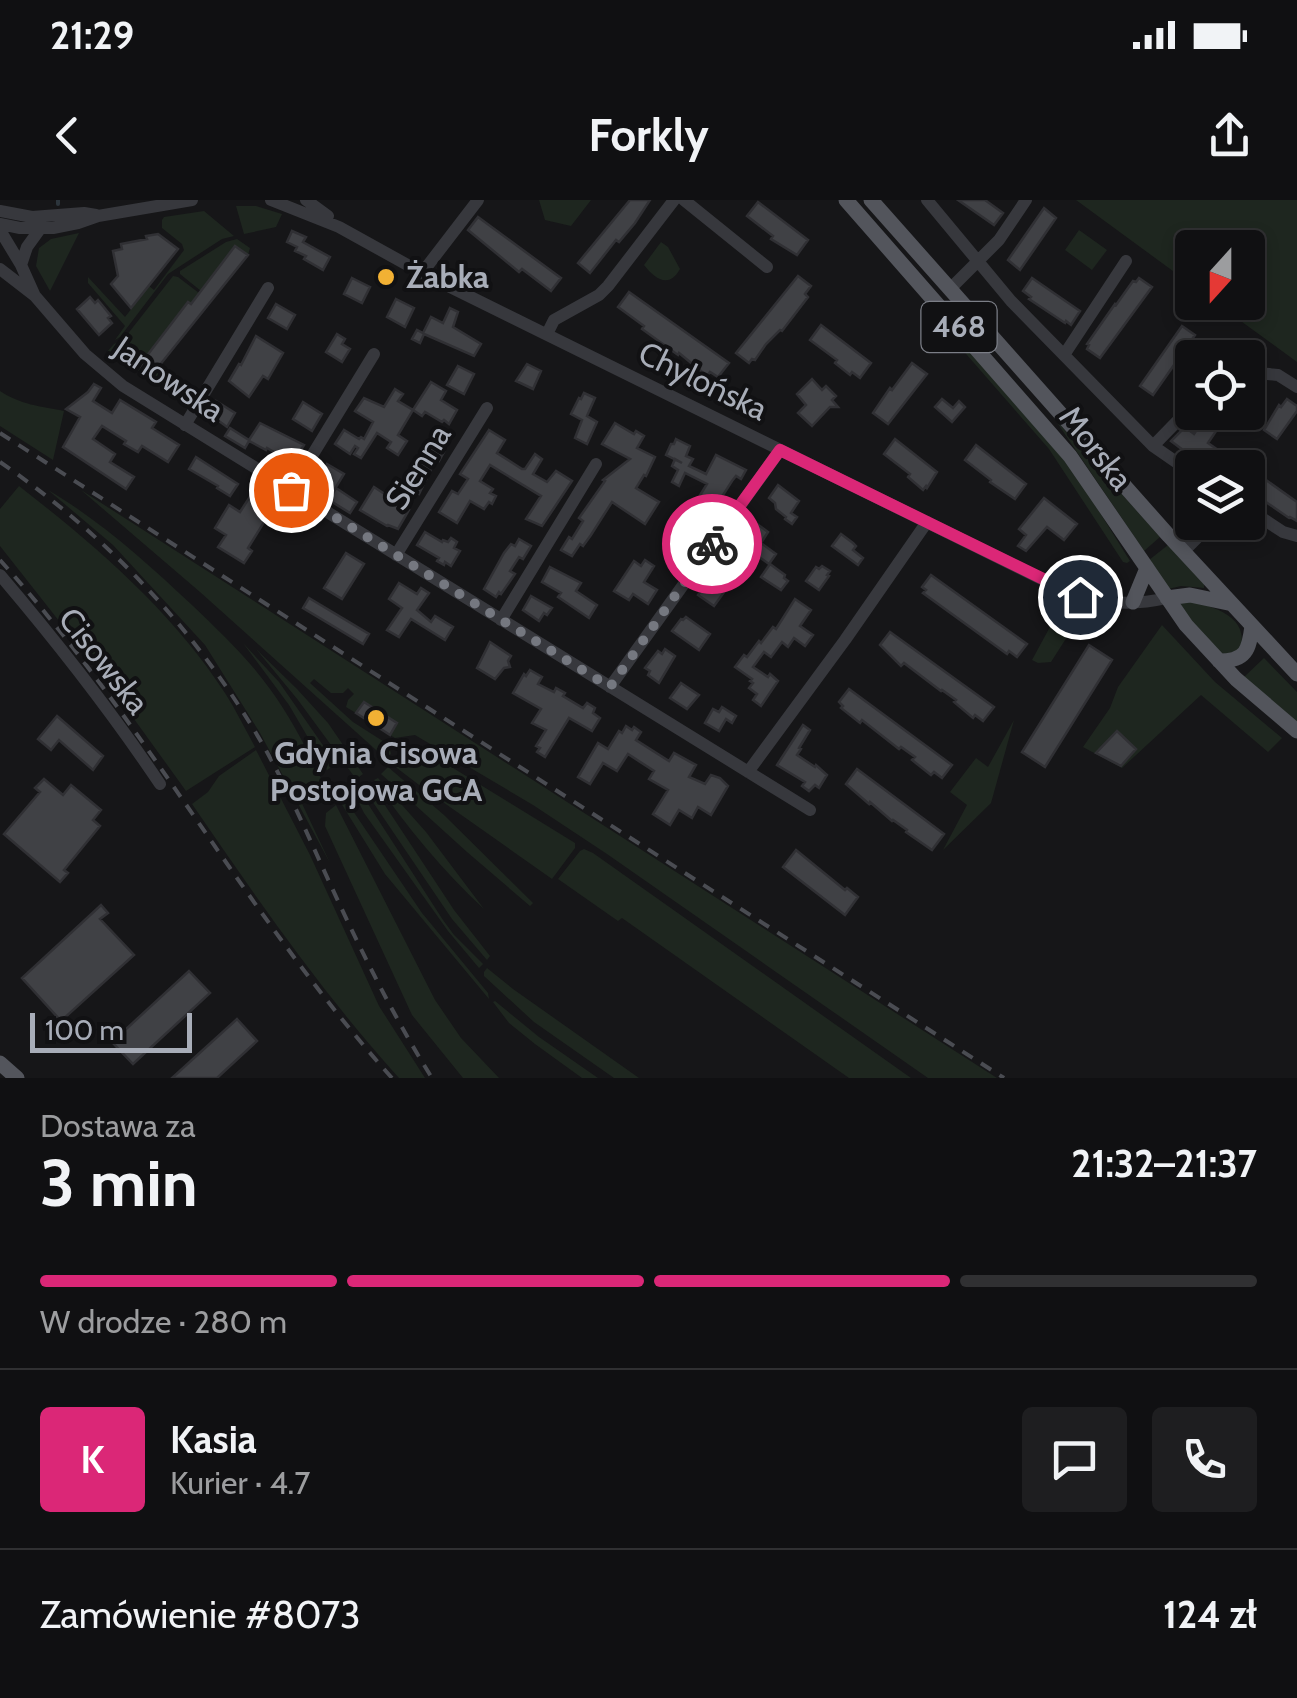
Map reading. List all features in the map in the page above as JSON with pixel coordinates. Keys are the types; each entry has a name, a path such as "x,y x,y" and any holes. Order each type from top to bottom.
{"main road":[{"name":"Morska","path":"846,200 1070,456 1186,625 1258,699 1297,731"},
{"name":"Morska","path":"871,200 1183,552 1297,674"},
{"path":"1133,602 1147,568"},
{"path":"1167,598 1190,595 1232,604"},
{"path":"1219,660 1233,661 1244,654 1252,626"},
{"path":"0,1064 17,1078"}],"street":[{"path":"0,227 40,229 78,224 98,216 192,200"},
{"name":"Chylońska","path":"274,200 339,228 422,273 1080,597 1104,602 1167,598"},
{"name":"Chylońska","path":"306,200 339,228"},
{"path":"422,273 478,200"},
{"path":"547,334 554,320 600,295 674,200"},
{"path":"684,200 767,267"},
{"path":"927,200 1011,301 1153,446 1175,461"},
{"path":"950,288 1008,230 1026,200"},
{"path":"0,210 46,218 84,213 98,216"},
{"name":"Janowska","path":"0,227 35,296"},
{"path":"21,266 27,247 40,229"},
{"path":"1064,355 1126,261"},
{"name":"Janowska","path":"0,270 35,296 97,365 123,386 810,810"},
{"path":"185,425 268,288"},
{"path":"291,490 374,354"},
{"path":"1265,374 1278,375 1297,387"},
{"name":"Sienna","path":"396,554 487,408"},
{"path":"1153,446 1175,423"},
{"path":"610,687 780,450"},
{"path":"501,620 596,464"},
{"path":"1265,521 1295,536"},
{"path":"748,772 927,522"},
{"path":"1183,552 1195,540"},
{"name":"Cisowska","path":"0,575 130,738 160,784"}],"shaded area":[{"path":"539,200 591,200 571,226 545,220"},
{"path":"1076,200 1297,200 1297,362 1239,320 1265,320 1265,230 1175,230 1175,273"},
{"path":"236,206 256,206 282,214 276,227 244,234"},
{"path":"204,211 234,236 222,239 168,274 115,340 125,326 88,283 88,277 125,317 149,286 154,290 184,250 162,228 164,217"},
{"path":"1079,230 1107,250 1092,270 1065,250"},
{"path":"79,233 50,291 36,266 39,248 51,239"},
{"path":"237,239 250,248 248,255 235,246 201,291 180,274 226,242"},
{"path":"661,242 680,269 667,280 657,278 644,265"},
{"path":"173,276 199,293 191,304 187,302 139,366 151,375 157,368 168,375 161,383 137,370 137,347 135,369 106,353 123,340"},
{"path":"934,308 1074,471 1130,561 1123,562 1049,449 933,316"},
{"path":"0,391 23,402 64,411 53,460 0,426"},
{"path":"1054,418 1160,537 1144,551"},
{"path":"19,486 104,556 157,607 204,663 255,747 186,791 111,687 0,546 0,509"},
{"path":"48,490 141,558 223,635 261,678 295,728 330,797 324,800 312,781 298,795 330,863 260,733 205,645 113,545"},
{"path":"81,490 997,1078 928,1078 533,805 415,735 395,738 390,735 397,723 365,702 356,713 346,707 354,694 348,688 343,693 331,693 314,679 310,683 353,722 389,745 391,754 385,758"},
{"path":"1168,545 1204,588 1168,589 1149,560"},
{"path":"1178,598 1212,607 1233,619 1242,637 1240,650 1221,653 1191,620"},
{"path":"1075,609 1083,612 1051,662 1032,660 1051,625"},
{"path":"1162,625 1215,682 1282,738 1268,752 1201,695 1122,768 1083,747 1110,708 1118,687"},
{"path":"243,643 279,682 336,764 327,770 289,705"},
{"path":"256,649 328,723 363,774 356,779"},
{"path":"1264,658 1297,692 1297,722 1244,677"},
{"path":"1014,720 991,803 943,850 967,805 950,792 976,758 988,767"},
{"path":"256,750 310,855 379,1006 425,1078 399,1078 371,1046 291,945 192,804 208,792 219,776"},
{"path":"414,750 427,752 575,843 552,879 393,765"},
{"path":"388,767 444,815 533,903 530,906 381,774"},
{"path":"378,778 426,832 484,909 412,831 374,780"},
{"path":"369,781 454,910 490,956 487,960 452,919 362,786"},
{"path":"359,790 443,920 483,964 479,968 448,931 364,813"},
{"path":"341,803 353,811 422,913 489,999 385,874"},
{"path":"336,805 435,1000 461,1038 499,1078 463,1078 412,1015 325,826 326,813"},
{"path":"584,849 911,1078 849,1078 622,918 618,921 558,879"},
{"path":"487,968 639,1078 614,1078 534,1022 484,976"},
{"path":"495,1001 598,1078 582,1078 535,1044 509,1023"}],"building":[{"path":"630,200 650,200 635,223 590,273 578,263"},
{"path":"958,200 985,200 1003,213 994,225"},
{"path":"758,202 808,240 797,255 771,239 773,236 747,216"},
{"path":"1044,208 1056,218 1020,270 1008,260"},
{"path":"478,217 561,278 551,291 522,269 519,272 468,230"},
{"path":"292,231 330,257 323,270 287,242"},
{"path":"158,234 178,249 131,308 111,284 118,276 113,251 122,249 121,244"},
{"path":"235,246 248,255 151,376 139,366"},
{"path":"798,276 811,286 805,294 808,297 782,331 749,363 736,353"},
{"path":"352,278 370,287 362,303 344,294"},
{"path":"1032,278 1080,311 1071,325 1029,299 1023,291"},
{"path":"1139,278 1152,287 1100,358 1087,349 1087,344"},
{"path":"629,292 729,363 718,377 710,372 707,376 618,307"},
{"path":"90,297 95,303 98,300 111,316 108,318 112,323 99,335 77,309"},
{"path":"396,299 414,308 405,327 387,317"},
{"path":"276,304 295,315 287,329 268,318"},
{"path":"450,308 458,312 453,327 481,344 474,356 424,334 420,343 412,339 417,330 423,333 431,317 443,323"},
{"path":"821,325 871,363 860,378 852,372 850,375 810,340"},
{"path":"1182,326 1195,335 1192,340 1175,340 1175,364 1153,395 1140,386"},
{"path":"337,334 350,349 342,362 326,352"},
{"path":"256,336 283,353 268,379 263,376 249,397 229,381"},
{"path":"912,363 927,374 888,424 873,413"},
{"path":"527,364 541,371 533,389 516,381"},
{"path":"458,366 474,374 464,394 447,385"},
{"path":"812,379 822,390 826,386 836,396 832,400 838,407 830,407 812,426 798,413 806,405 797,394"},
{"path":"431,382 446,391 441,400 457,410 449,424 413,410"},
{"path":"94,384 101,388 93,401 112,413 120,400 156,422 152,428 179,445 168,462 142,446 138,452 102,426 93,439 115,454 110,462 134,477 126,489 63,447 80,417 66,409"},
{"path":"395,389 403,394 398,401 413,410 398,435 407,441 398,455 387,448 391,442 377,433 361,458 354,454 358,448 355,446 350,454 335,444 344,430 364,439 373,422 355,411 364,398 384,407"},
{"path":"584,393 595,398 587,416 597,422 587,444 575,438 582,420 571,414"},
{"path":"942,399 953,408 959,401 965,407 952,422 935,407"},
{"path":"1287,399 1297,406 1297,411 1277,439 1264,430"},
{"path":"216,401 235,413 227,427 208,413"},
{"path":"303,402 322,414 312,431 293,419"},
{"path":"260,423 304,445 291,466 267,448 249,441 245,448 225,436 230,428 249,440"},
{"path":"615,423 644,436 637,448 655,457 636,488 659,502 645,524 612,502 572,556 561,550 583,521 579,518 603,480 630,459 602,444"},
{"path":"489,430 505,440 497,453 522,469 535,454 542,459 533,474 547,482 556,471 572,481 542,526 526,519 541,496 490,465 480,481 493,489 490,493 496,496 492,504 489,502 484,509 470,501 457,523 439,512 452,491 458,494 468,479 460,474"},
{"path":"1182,430 1194,434 1197,430 1217,430 1208,443 1218,450 1183,450 1171,441"},
{"path":"676,439 690,446 686,456 693,459 689,466 706,474 716,455 746,470 741,479 736,476 732,481 690,547 673,537 685,518 692,523 701,509 694,505 707,484 685,473 679,486 672,482 678,470 672,466 675,459 666,455"},
{"path":"895,439 937,472 927,488 923,490 884,454"},
{"path":"429,443 444,452 439,461 436,459 419,494 403,485 414,467 419,470"},
{"path":"976,445 1026,484 1015,499 965,460"},
{"path":"196,457 238,484 230,496 189,469"},
{"path":"327,464 344,474 333,492 313,480"},
{"path":"1265,479 1297,502 1297,521 1265,501"},
{"path":"778,485 799,501 791,513 797,517 792,524 769,498"},
{"path":"374,487 409,510 398,529 360,510"},
{"path":"336,488 357,502 350,513 329,500"},
{"path":"253,492 274,506 248,548 252,551 244,563 218,547 226,535 215,528 229,505 240,512"},
{"path":"1044,498 1077,524 1064,540 1047,527 1026,551 1018,546 1026,535 1019,529"},
{"path":"753,521 768,532 761,543 776,554 769,564 748,549 721,584 727,588 714,606 698,595 721,564 720,556 734,549"},
{"path":"425,532 442,542 451,538 457,542 454,548 460,551 451,566 437,561 439,558 417,545"},
{"path":"841,534 863,558 858,565 832,546"},
{"path":"519,539 531,546 523,559 519,557 510,571 515,574 496,597 484,589 504,553"},
{"path":"346,553 364,564 342,599 324,588"},
{"path":"645,560 654,566 644,582 657,590 648,604 633,594 629,600 614,591 634,561 641,566"},
{"path":"770,564 788,581 781,590 761,577"},
{"path":"550,567 581,583 576,591 597,605 589,618 542,582"},
{"path":"816,567 830,571 819,590 806,581"},
{"path":"931,575 1027,644 1017,657 1009,651 1007,654 923,593 926,590 922,587"},
{"path":"399,583 417,594 421,588 429,593 417,610 431,622 435,616 453,627 445,640 411,619 399,637 387,630 402,608 389,599"},
{"path":"531,596 552,608 539,621 523,610"},
{"path":"309,598 369,634 363,644 303,608"},
{"path":"795,599 811,610 800,626 813,635 805,646 794,638 788,647 782,642 771,657 764,652 753,667 778,681 761,706 753,700 757,694 749,688 752,679 735,667 773,627 776,629"},
{"path":"686,617 710,634 699,650 672,631"},
{"path":"890,632 994,707 983,721 975,715 973,718 956,700 904,663 901,666 880,645"},
{"path":"490,642 511,656 510,667 495,679 477,668"},
{"path":"1089,645 1112,660 1045,767 1022,752"},
{"path":"665,649 675,656 659,683 645,668 658,651 662,654"},
{"path":"530,670 542,677 538,684 554,692 556,688 583,708 587,703 600,718 592,731 569,718 545,757 537,752 540,748 536,746 546,730 532,723 541,709 513,693"},
{"path":"681,683 699,695 687,709 670,698"},
{"path":"849,689 952,765 942,778 934,772 931,775 912,760 915,757 841,708 839,702"},
{"name":"Gdynia Cisowa Postojowa GCA","path":"364,702 397,723 390,735 356,713"},
{"path":"722,707 736,716 732,723 726,719 719,731 705,723 713,709 719,712"},
{"path":"57,716 103,756 93,770 59,740 51,750 38,739"},
{"path":"803,725 810,730 797,755 827,775 819,788 815,785 809,791 802,786 805,782 777,765"},
{"path":"626,726 641,732 636,740 669,761 674,753 696,765 689,777 705,784 711,775 728,786 711,815 698,807 692,818 679,810 670,825 653,814 668,790 649,779 654,771 628,754 617,771 603,763 590,784 578,777 598,743 608,749"},
{"path":"1117,731 1136,749 1121,766 1096,753"},
{"path":"857,769 944,834 932,850 846,784"},
{"path":"44,779 63,795 71,785 101,810 93,820 100,826 64,870 68,873 60,882 4,834 40,792 35,788"},
{"path":"796,850 858,897 845,915 783,867"},
{"path":"101,905 108,913 100,919 134,955 61,1021 22,978"},
{"path":"189,971 210,993 133,1064 112,1042"},
{"path":"237,1019 257,1041 217,1078 172,1078"}],"railway":[{"path":"0,433 1004,1078"},
{"path":"0,462 114,554 180,625 209,663 274,764 372,970 432,1078"},
{"path":"0,560 102,686 290,952 392,1078"}],"way so far":[{"path":"291,490 610,687 712,544"}],"place":[{"name":"Żabka","path":"386,277"},
{"name":"Gdynia Cisowa Postojowa GCA","path":"376,718"}],"route":[{"path":"712,544 780,450 1080,597"}]}
